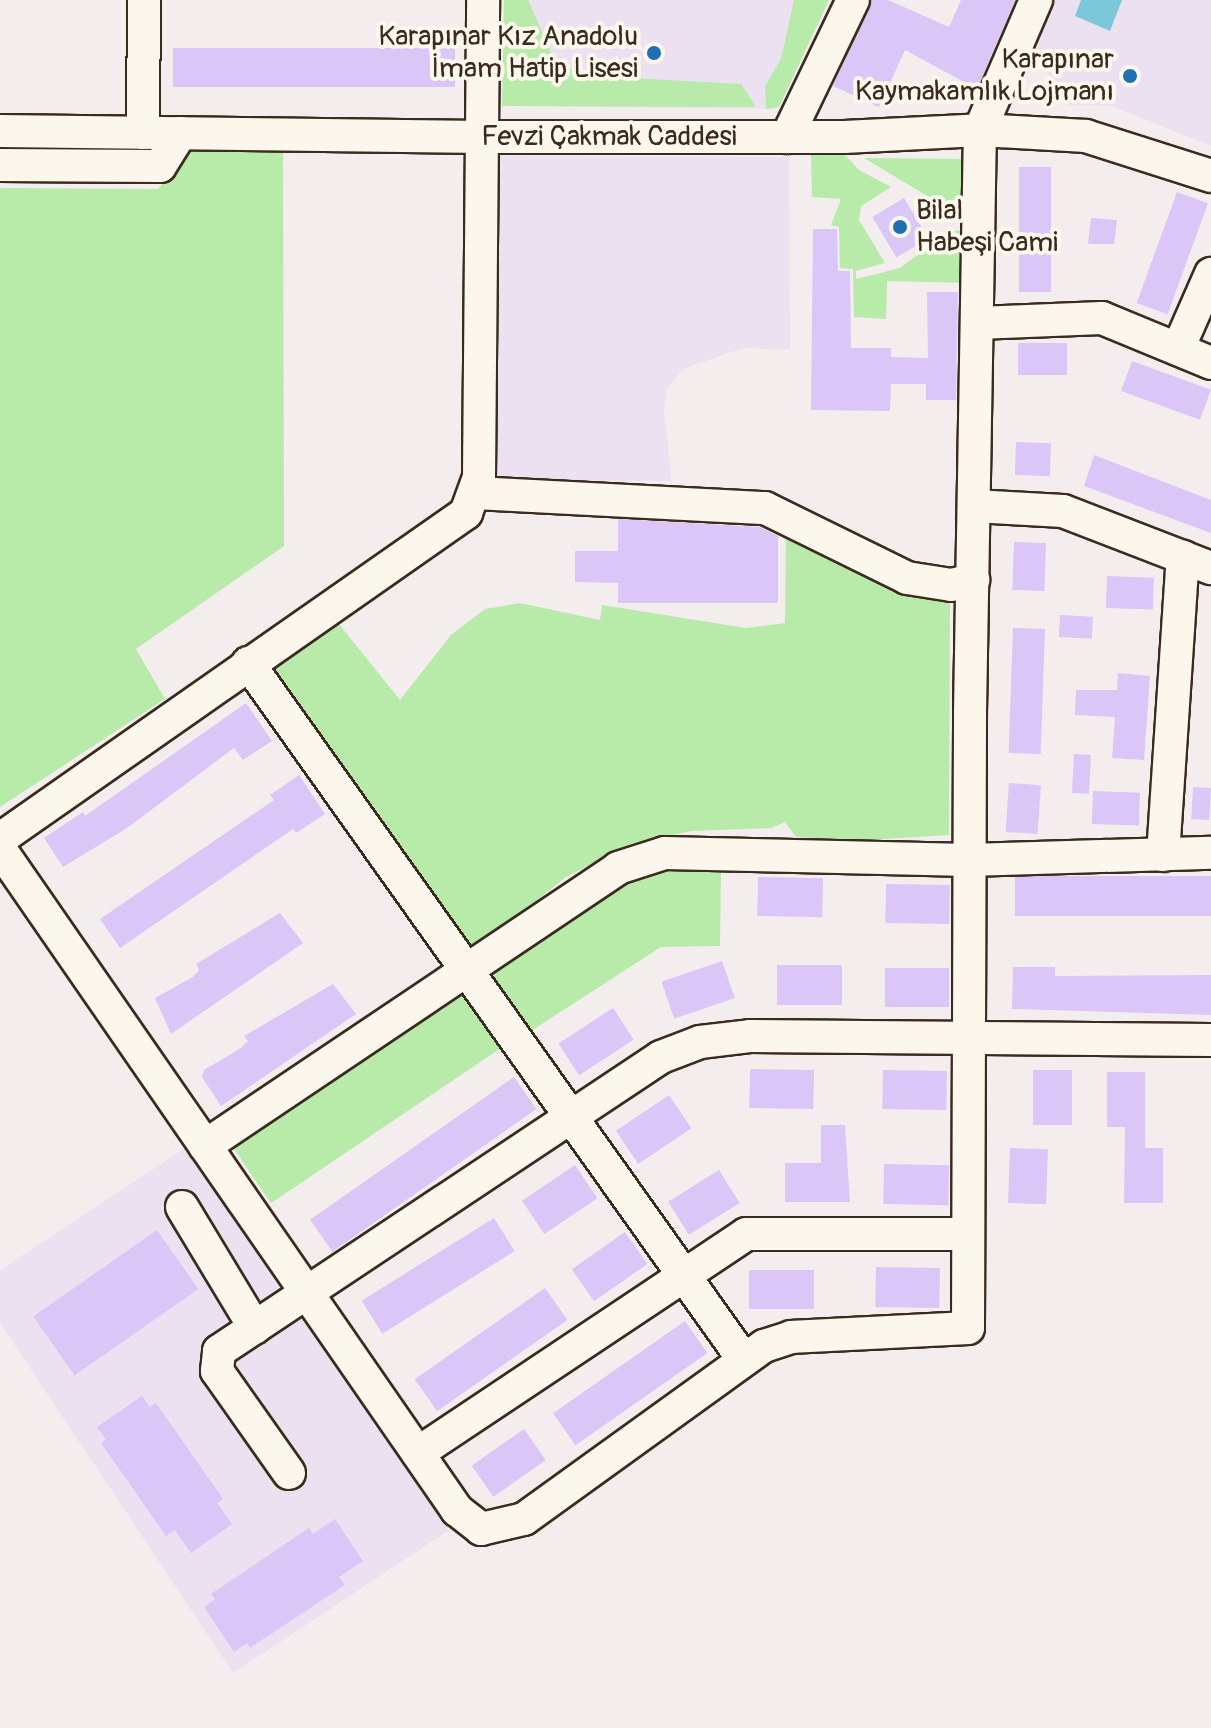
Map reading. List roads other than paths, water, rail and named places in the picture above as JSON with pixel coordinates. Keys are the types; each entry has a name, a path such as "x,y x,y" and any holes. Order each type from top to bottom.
{"street":[{"path":"143,133 144,0"},
{"path":"0,839 466,513 477,493 484,137 483,0"},
{"path":"787,137 853,0"},
{"path":"0,849 457,1510 481,1529 494,1529 524,1519 744,1360 791,1337 968,1328 969,860 980,130 1036,0"},
{"name":"Fevzi Çakmak Caddesi","path":"0,131 787,137 980,130 1086,136 1211,176"},
{"path":"0,165 160,166 181,133"},
{"path":"1178,349 1211,274"},
{"path":"978,323 1102,318 1211,363"},
{"path":"477,493 765,508 907,578 951,585 973,580"},
{"path":"974,506 1063,511 1197,562 1163,855"},
{"path":"248,663 744,1360"},
{"path":"205,1146 618,868 665,853 969,860 1211,853"},
{"path":"289,1473 215,1367 219,1351 661,1057 700,1042 750,1036 1211,1040"},
{"path":"182,1207 255,1328"},
{"path":"418,1453 746,1234 968,1234"}],"water":[{"path":"1081,0 1122,0 1110,31 1075,16"}],"place":[{"name":"Karapınar Kız Anadolu İmam Hatip Lisesi","path":"654,53"},
{"name":"Karapınar Kaymakamlık Lojmanı","path":"1130,76"},
{"name":"Bilal Habeşi Cami","path":"900,227"}]}
